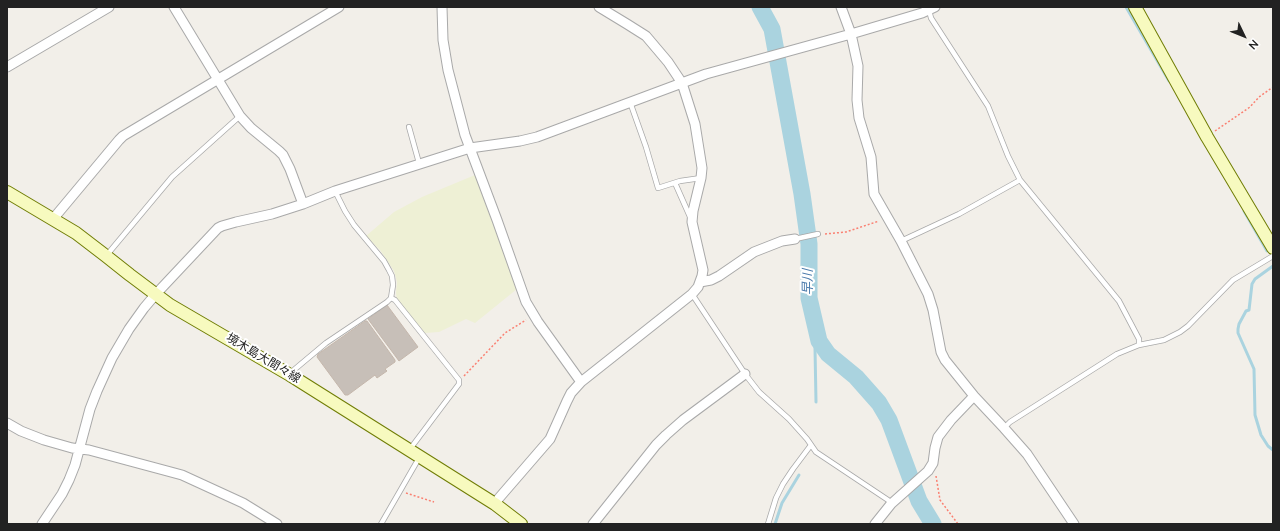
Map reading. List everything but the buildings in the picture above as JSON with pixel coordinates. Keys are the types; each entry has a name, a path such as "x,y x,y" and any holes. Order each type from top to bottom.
{"main road":[{"path":"1135,7 1207,137 1273,248"},
{"name":"境木島大間々線","path":"7,192 76,232 155,295 290,375 495,504 522,524"}],"street":[{"path":"7,67 109,7"},
{"path":"174,7 240,116 251,128 283,155 303,204"},
{"path":"53,219 123,136 339,7"},
{"path":"442,7 443,40 448,70 465,135 526,302 581,382"},
{"path":"495,504 550,439 569,397 581,382 692,294 698,288 702,276 703,270 692,222 693,210 702,168 695,124 682,83 668,62 646,36 598,7"},
{"path":"841,7 851,34 858,66 857,100 859,118 871,157 874,194 901,240 928,294 933,310 941,352 945,360 974,396 1027,454 1074,524"},
{"path":"42,524 62,494 71,475 80,450 90,409 105,373 129,329 155,295 218,228 228,224 272,214 419,163 470,148 528,139 706,74 851,34 932,9"},
{"path":"700,282 711,280 719,276 754,252 782,241 795,238"},
{"path":"593,524 652,450 666,435 683,420 745,374"},
{"path":"875,524 891,504 926,474 932,463 938,437 951,420 974,396"},
{"path":"7,424 44,440 182,475 242,503 277,524"}],"lane":[{"path":"932,9 931,18 988,106 1008,156 1020,180 1119,301 1139,339 1139,345"},
{"path":"630,102 646,147 658,188 674,183 701,178"},
{"path":"106,256 172,177 240,116"},
{"path":"409,127 419,163"},
{"path":"901,240 959,214 1020,180"},
{"path":"674,183 692,222"},
{"path":"290,375 326,343 391,298 393,285 392,276 389,270 384,261 344,211 335,191"},
{"path":"795,238 818,234"},
{"path":"1004,428 1010,422 1117,354 1139,345 1164,340 1180,332 1188,326 1233,280 1273,256"},
{"path":"692,294 745,374 759,392 789,419 807,439 816,452 888,500 891,504"},
{"path":"381,524 400,491 415,453 459,384 459,380 395,300 391,298"},
{"path":"768,524 776,498 783,484 811,445"}],"path":[{"path":"1207,137 1250,107 1259,97 1273,87"},
{"path":"818,234 846,232 888,217"},
{"path":"459,380 505,333 533,314"},
{"path":"936,473 940,500 958,524"},
{"path":"400,491 434,502"}],"green space":[{"path":"475,175 517,289 475,323 466,319 439,332 425,333 397,300 397,282 394,271 380,250 366,236 394,212 422,197"}],"waterway":[{"name":"早川","path":"760,7 772,29 802,194 809,244 809,298 819,341 828,354 856,377 879,403 889,420 919,501 933,524"},
{"path":"1126,7 1169,81"},
{"path":"1244,211 1267,251"},
{"path":"1273,266 1255,279 1252,284 1249,310 1246,311 1238,329 1238,333 1254,369 1255,415 1261,435 1268,446 1273,450"},
{"path":"816,402 815,348 819,341"},
{"path":"775,524 782,503 799,475"}]}
